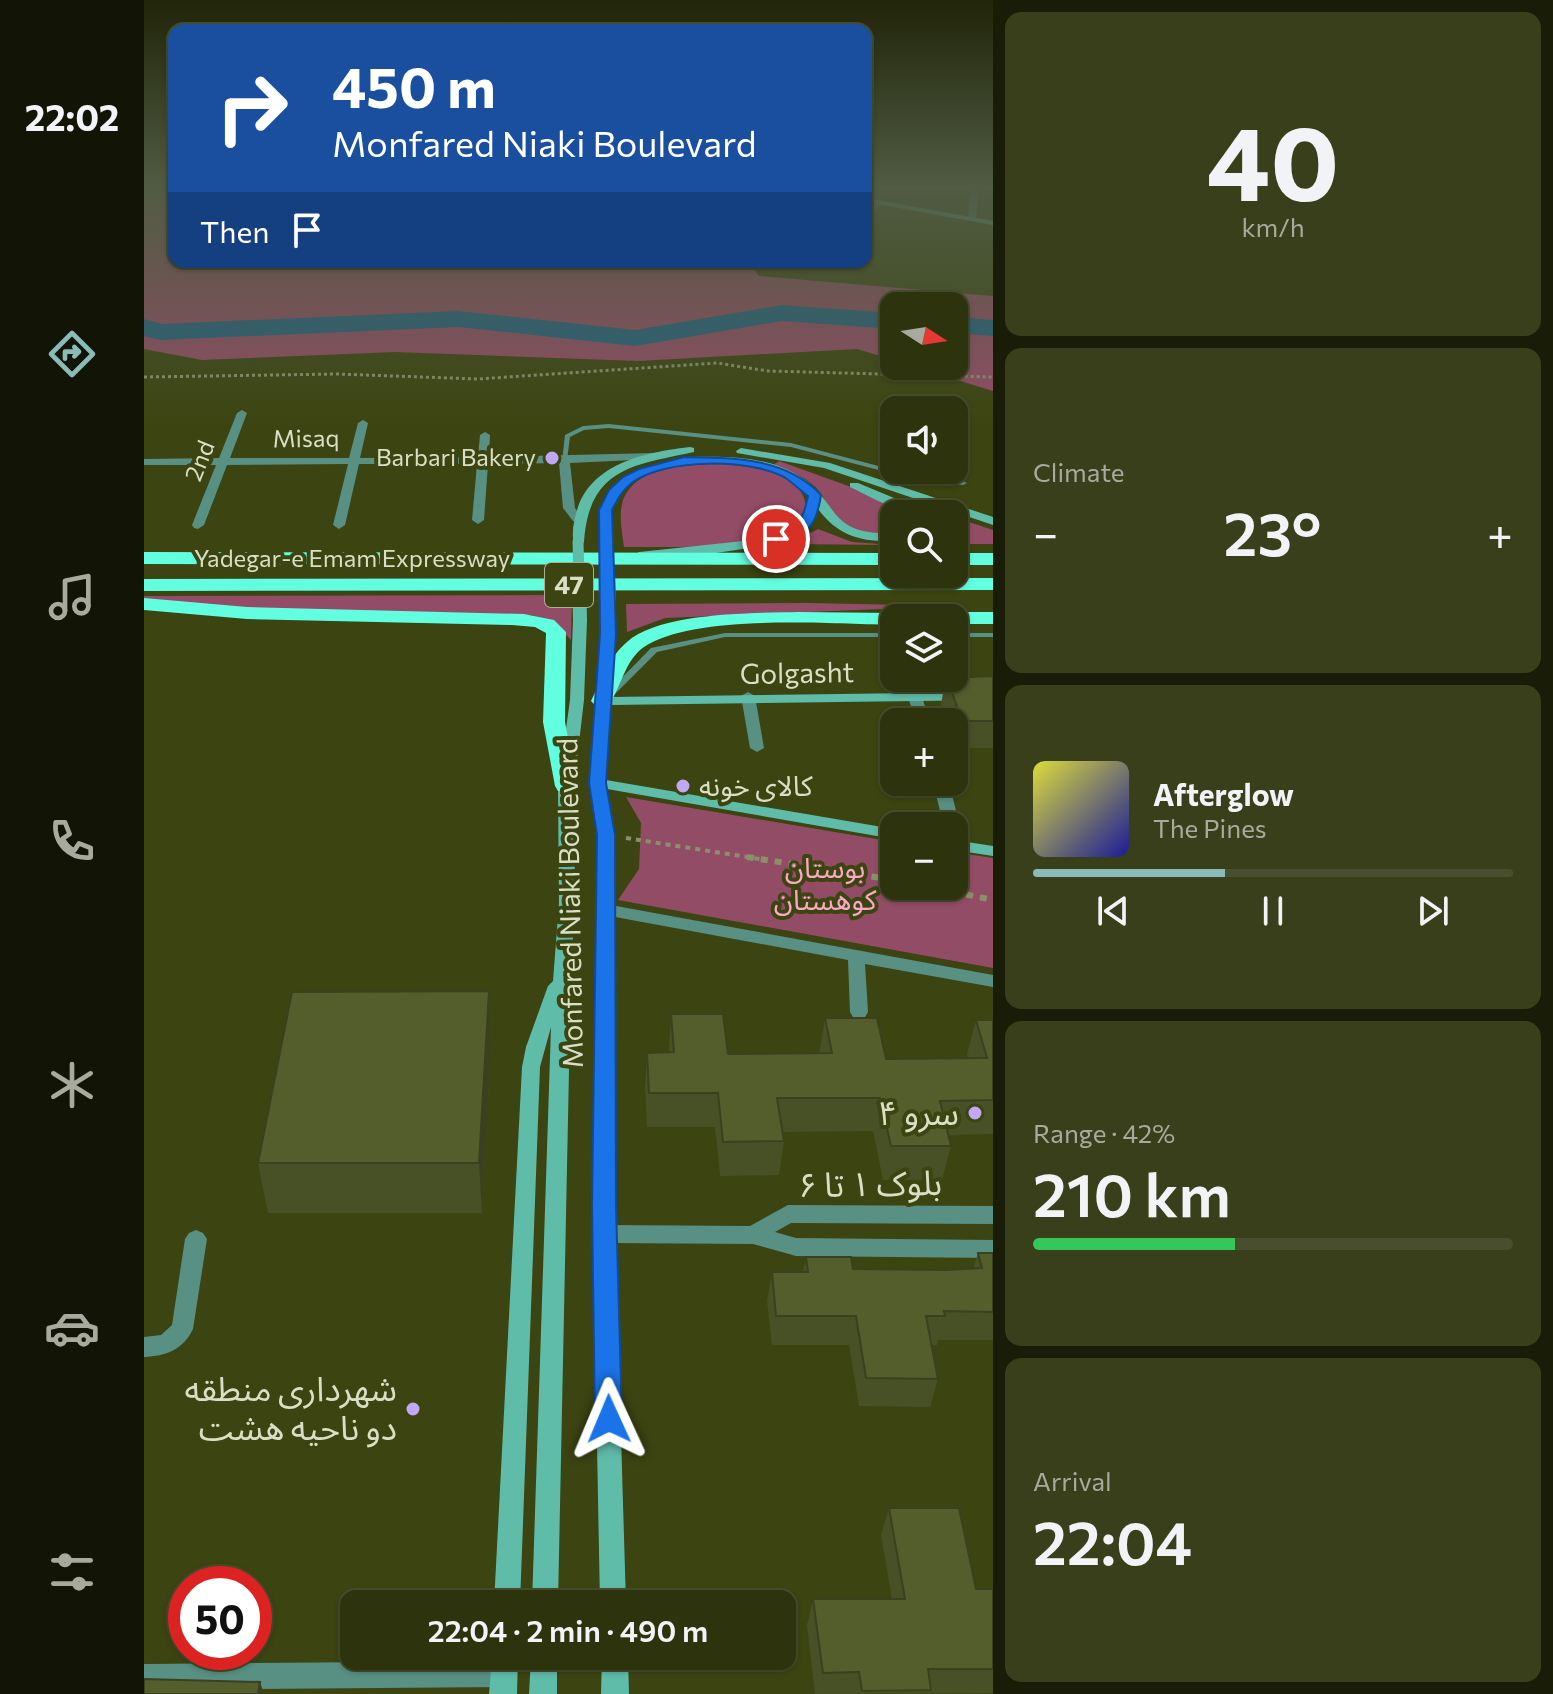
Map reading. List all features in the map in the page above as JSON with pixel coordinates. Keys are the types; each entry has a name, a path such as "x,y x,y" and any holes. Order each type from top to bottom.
{"highway":[{"name":"Yadegar-e Emam Expressway","path":"144,558 880,559"},
{"path":"968,559 993,559"},
{"name":"Yadegar-e Emam Expressway","path":"144,585 993,584"},
{"path":"144,604 247,613 512,619 538,621 551,626 556,632 554,722 566,786"},
{"path":"968,618 993,618"},
{"path":"602,701 621,660 635,645 658,631 709,622 880,619"}],"main road":[{"path":"577,519 592,489 614,471 655,456 705,449 826,465 993,521"},
{"path":"770,456 836,477 890,500"},
{"name":"Monfared Niaki Boulevard","path":"613,1590 604,1234 606,835 598,783 609,607 606,510 613,493 636,475 672,463 720,460 756,464 788,474 815,495"},
{"path":"815,495 830,520 844,531 880,537"},
{"path":"628,557 690,548 753,544 784,537 802,529 810,520 815,495"},
{"name":"Monfared Niaki Boulevard","path":"545,1590 562,973 567,903 566,786 577,700 580,620 577,519"},
{"name":"Golgasht","path":"602,701 993,696"},
{"path":"598,783 880,832"},
{"path":"968,845 993,851"},
{"path":"508,1590 531,1067 535,1047 562,973"},
{"path":"543,1694 544,1670"},
{"path":"615,1670 615,1694"}],"street":[{"name":"2nd","path":"198,525 242,413"},
{"path":"339,525 363,423"},
{"path":"478,520 485,435"},
{"name":"Misaq","path":"144,462 484,461 655,456"},
{"path":"564,460 569,508 577,519"},
{"path":"915,697 919,708"},
{"path":"749,698 757,748"},
{"path":"605,910 993,981"},
{"path":"856,956 859,1012"},
{"name":"بلوک ۱ تا ۶","path":"753,1235 788,1214 993,1215"},
{"path":"604,1234 753,1235 796,1247 993,1249"},
{"path":"144,1347 160,1347 171,1342 182,1329 196,1239"},
{"path":"144,1677 504,1675"}],"lane":[{"path":"564,460 567,436 583,428 609,426 791,445 880,468"},
{"path":"602,701 654,650 725,635 880,635"},
{"path":"968,635 993,635"}],"path":[{"path":"144,377 337,374 478,379 717,363 768,371 993,377"},
{"path":"606,835 880,878"},
{"path":"968,895 993,900"}],"green space":[{"path":"144,269 754,269 759,276 946,292 880,292 880,356 857,349 638,361 396,352 202,360 144,349"},
{"path":"968,294 993,296 993,391 957,380 968,380"},
{"path":"779,461 881,500 880,533 844,524 809,481 773,465"},
{"path":"720,464 762,470 789,480 799,489 805,501 805,515 791,528 747,542 694,547 624,547 622,504 637,481 663,470"},
{"path":"968,522 993,530 993,544 968,544"},
{"path":"818,529 852,542 880,545 789,544"},
{"path":"572,595 571,640 553,621 531,615 271,610 144,600 144,596"},
{"path":"809,603 880,604 880,609 665,618 627,632 626,604"},
{"name":"بوستان کوهستان","path":"626,797 880,840 880,900 968,900 968,854 993,858 993,968 618,900 639,869 641,823"}],"building":[{"path":"993,676 993,721 968,721 968,708 957,708 952,692 968,692 968,677"},
{"path":"489,991 479,1163 258,1163 292,992"},
{"path":"671,1014 723,1014 728,1054 832,1053 825,1018 877,1018 886,1059 987,1058 976,1020 993,1020 993,1100 940,1101 951,1146 891,1146 880,1098 777,1098 784,1141 723,1142 718,1093 649,1093 647,1053 674,1052"},
{"path":"978,1253 993,1253 993,1312 944,1311 945,1316 926,1316 938,1379 866,1378 856,1316 776,1316 772,1272 808,1272 806,1257 851,1257 853,1269 946,1270 982,1268"},
{"path":"889,1508 959,1508 976,1589 993,1589 993,1669 928,1669 931,1690 862,1691 859,1672 823,1673 813,1599 905,1599"},
{"path":"144,1679 260,1682 258,1694 144,1694"}],"waterway":[{"path":"144,327 160,332 458,319 635,338 782,313 880,320"},
{"path":"968,326 993,328"}],"place":[{"name":"Barbari Bakery","path":"552,458"},
{"name":"کالای خونه","path":"683,786"},
{"name":"سرو ۴","path":"975,1113"},
{"name":"شهرداری منطقه دو ناحیه هشت","path":"413,1409"}],"route":[{"path":"609,1419 603,1036 606,835 598,783 609,607 606,510 613,493 644,471 684,461 743,462 788,474 815,495 810,520 802,529 776,539"}]}
